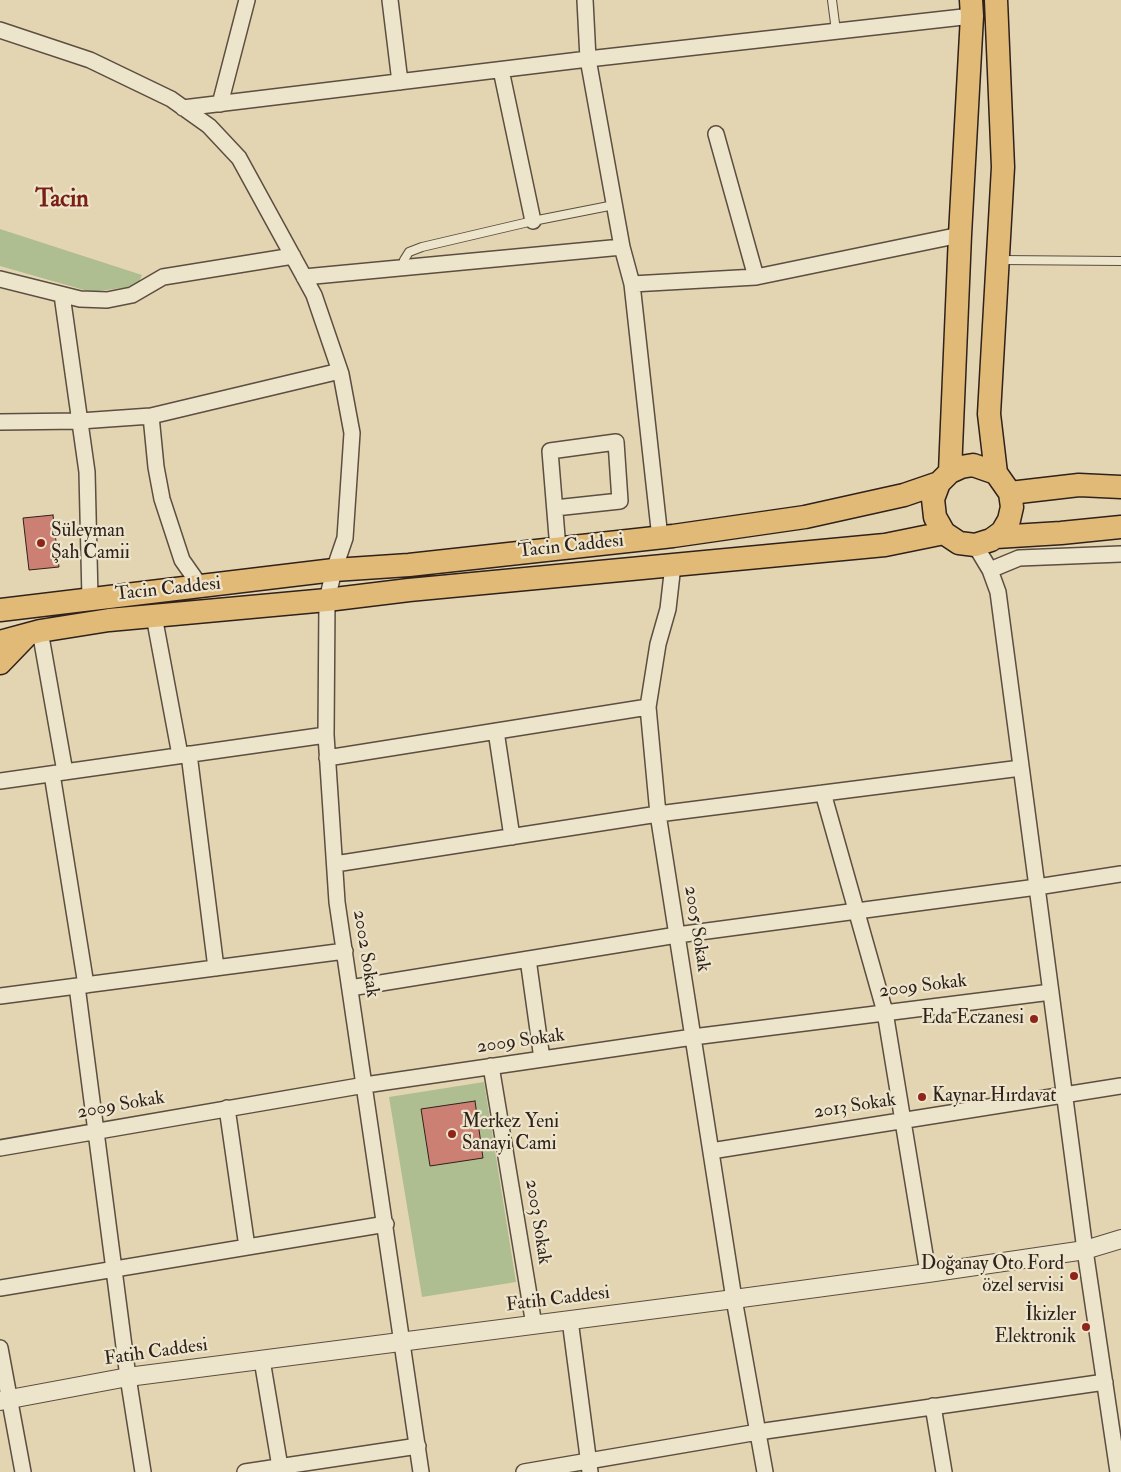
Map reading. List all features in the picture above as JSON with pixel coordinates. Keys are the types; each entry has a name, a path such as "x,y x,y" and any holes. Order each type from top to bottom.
{"main road":[{"path":"986,541 1002,532 1009,520 1012,507 1010,493 996,473 989,414 1003,167 996,0"},
{"path":"971,8 960,235 944,477 933,499 934,517 944,533 959,543 1121,526"},
{"name":"Tacin Caddesi","path":"0,610 334,570 409,565 660,538 804,517 904,495 961,467 973,465 996,473"},
{"path":"1010,493 1079,485 1121,487"},
{"name":"Tacin Caddesi","path":"0,642 34,632 109,620 885,545 944,533"},
{"path":"0,663 34,632"}],"street":[{"path":"220,104 247,0"},
{"path":"390,0 400,82"},
{"path":"585,0 588,59 622,247 632,284 660,538"},
{"path":"183,108 836,31 971,8"},
{"name":"2002 Sokak","path":"0,30 90,60 170,99 209,126 239,158 314,295 340,371 352,434 345,538 334,570 327,600 327,758 338,902 422,1472"},
{"path":"501,70 533,221"},
{"path":"716,134 756,277"},
{"path":"632,284 756,277 960,235"},
{"path":"304,277 622,247"},
{"path":"0,280 80,299 107,300 132,295 163,277 293,256"},
{"path":"62,295 87,472 90,598"},
{"path":"0,422 80,421 151,416 340,371"},
{"path":"151,416 156,467 162,499 182,560 201,587"},
{"path":"555,508 620,501 616,442 550,451 558,549"},
{"path":"986,541 990,570 998,592 1085,1250 1118,1472"},
{"path":"990,570 1018,558 1121,554"},
{"name":"2005 Sokak","path":"673,565 668,609 658,644 648,707 658,814 734,1299 765,1472"},
{"path":"154,616 185,755 216,968"},
{"path":"34,632 59,773 96,1131 128,1377 143,1472"},
{"path":"327,758 648,707"},
{"path":"496,731 512,837"},
{"path":"0,781 326,735"},
{"path":"335,864 658,814 1021,768"},
{"path":"823,793 885,1012 928,1273"},
{"path":"350,988 677,935 1121,874"},
{"path":"0,996 345,951"},
{"path":"528,959 542,1059"},
{"name":"2009 Sokak","path":"0,1148 227,1108 491,1066 693,1037 1051,992"},
{"name":"2003 Sokak","path":"491,1066 534,1325"},
{"name":"2013 Sokak","path":"711,1151 1121,1086"},
{"path":"227,1108 247,1247"},
{"path":"0,1288 386,1224"},
{"name":"Fatih Caddesi","path":"5,1400 128,1377 928,1273 1085,1250 1121,1239"},
{"path":"570,1320 589,1466"},
{"path":"0,1348 5,1400 23,1472"},
{"path":"262,1360 280,1467"},
{"path":"524,1472 589,1466 758,1432 1105,1382"},
{"path":"933,1406 944,1472"},
{"path":"245,1472 418,1446"}],"lane":[{"path":"832,0 836,31"},
{"path":"404,267 404,260 409,252 422,247 533,221 614,205"},
{"path":"998,260 1121,260"}],"green space":[{"path":"0,229 142,275 137,286 91,292 0,266"},
{"path":"484,1082 516,1282 422,1297 389,1097"}],"building":[{"name":"Süleyman Şah Camii","path":"53,515 59,567 29,570 23,518"},
{"name":"Merkez Yeni Sanayi Cami","path":"475,1101 483,1158 430,1166 421,1109"}],"place":[{"name":"Süleyman Şah Camii","path":"41,543"},
{"name":"Eda Eczanesi","path":"1034,1019"},
{"name":"Kaynar Hırdavat","path":"922,1097"},
{"name":"Merkez Yeni Sanayi Cami","path":"452,1134"},
{"name":"Doğanay Oto Ford özel servisi","path":"1074,1276"},
{"name":"İkizler Elektronik","path":"1086,1327"}],"district":[{"name":"Tacin","path":"62,201"}]}
